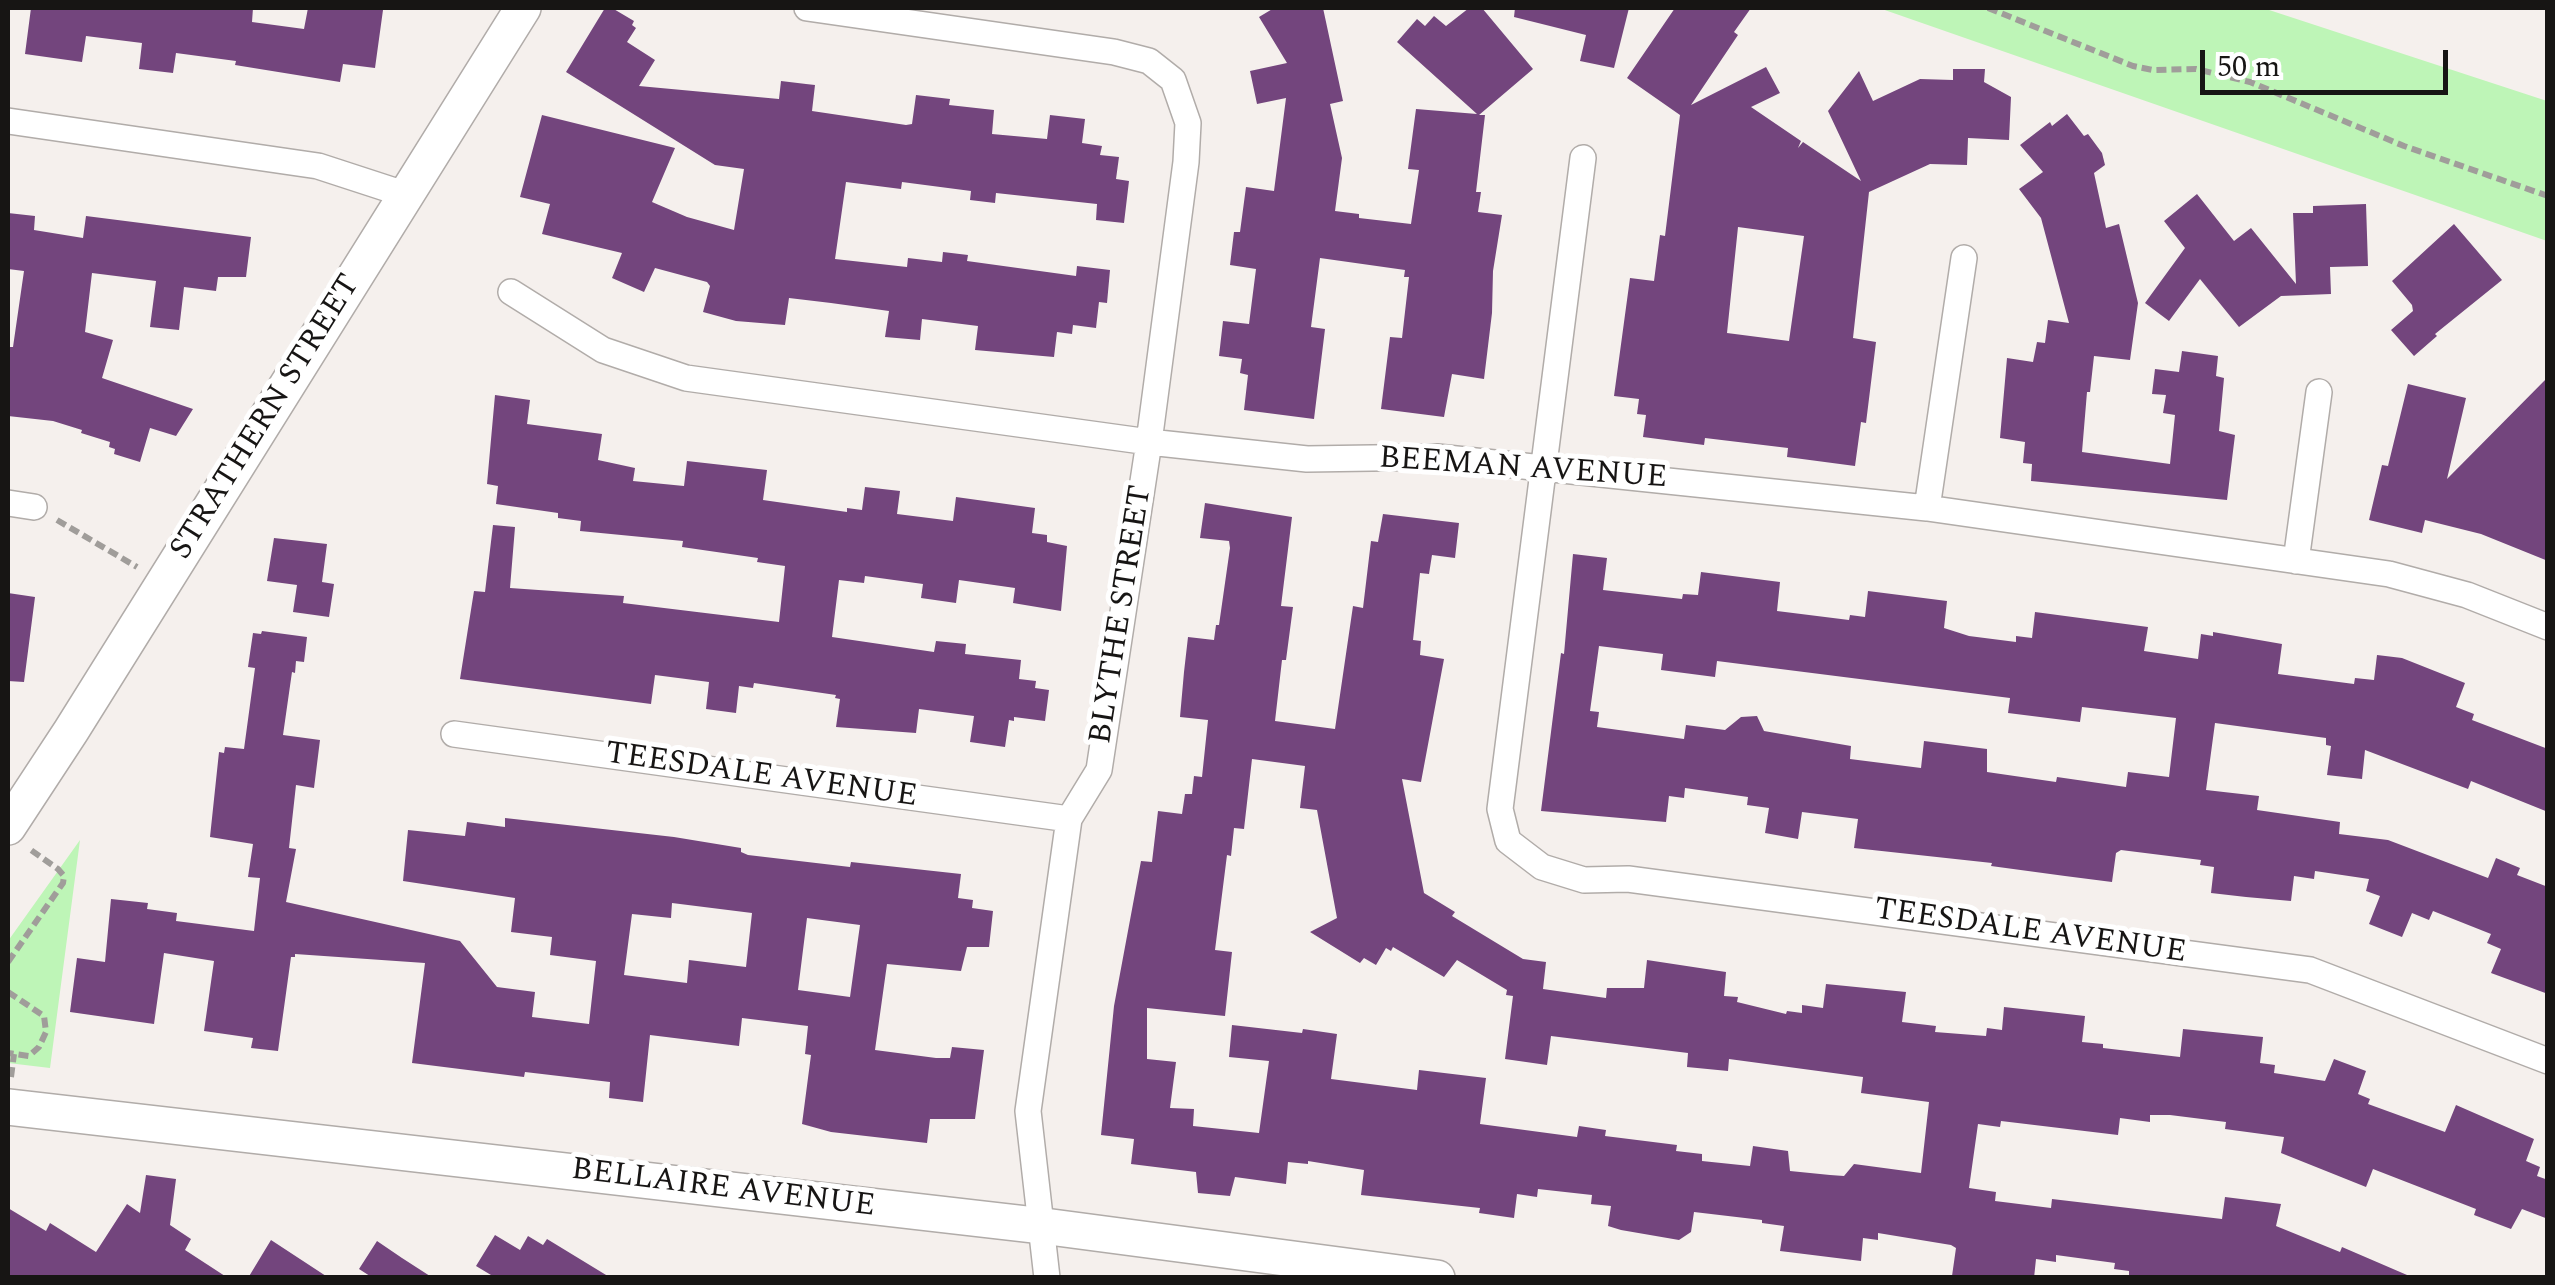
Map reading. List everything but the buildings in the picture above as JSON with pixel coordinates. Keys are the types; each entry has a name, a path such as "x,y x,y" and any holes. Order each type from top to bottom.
{"street":[{"name":"STRATHERN STREET","path":"15,836 164,583 523,8"},
{"name":"BLYTHE STREET","path":"807,8 1114,52 1149,61 1173,80 1188,122 1149,442 1100,770 1069,819 1028,1112 1046,1278"},
{"path":"8,120 318,166 407,195"},
{"path":"1544,468 1583,158"},
{"path":"1928,508 1964,258"},
{"name":"BEEMAN AVENUE","path":"511,292 603,350 686,378 1149,442 1308,459 1437,457 1928,508 2388,574 2467,595 2548,627"},
{"path":"2296,562 2319,392"},
{"name":"TEESDALE AVENUE","path":"1544,468 1500,809 1508,841 1542,867 1584,880 1628,878 2310,970 2548,1061"},
{"path":"8,503 34,506"},
{"name":"TEESDALE AVENUE","path":"454,734 1069,819"},
{"name":"BELLAIRE AVENUE","path":"8,1108 1043,1226 1437,1278"}],"path":[{"path":"1988,8 2133,66 2153,70 2196,69 2250,82 2404,146 2548,196"},
{"path":"34,506 164,583"},
{"path":"8,962 64,876 15,836"},
{"path":"8,992 44,1016 46,1032 29,1056 8,1053"}],"green space":[{"path":"1879,8 2263,8 2547,101 2547,241"},
{"path":"80,840 50,1068 8,1063 8,941"}]}
